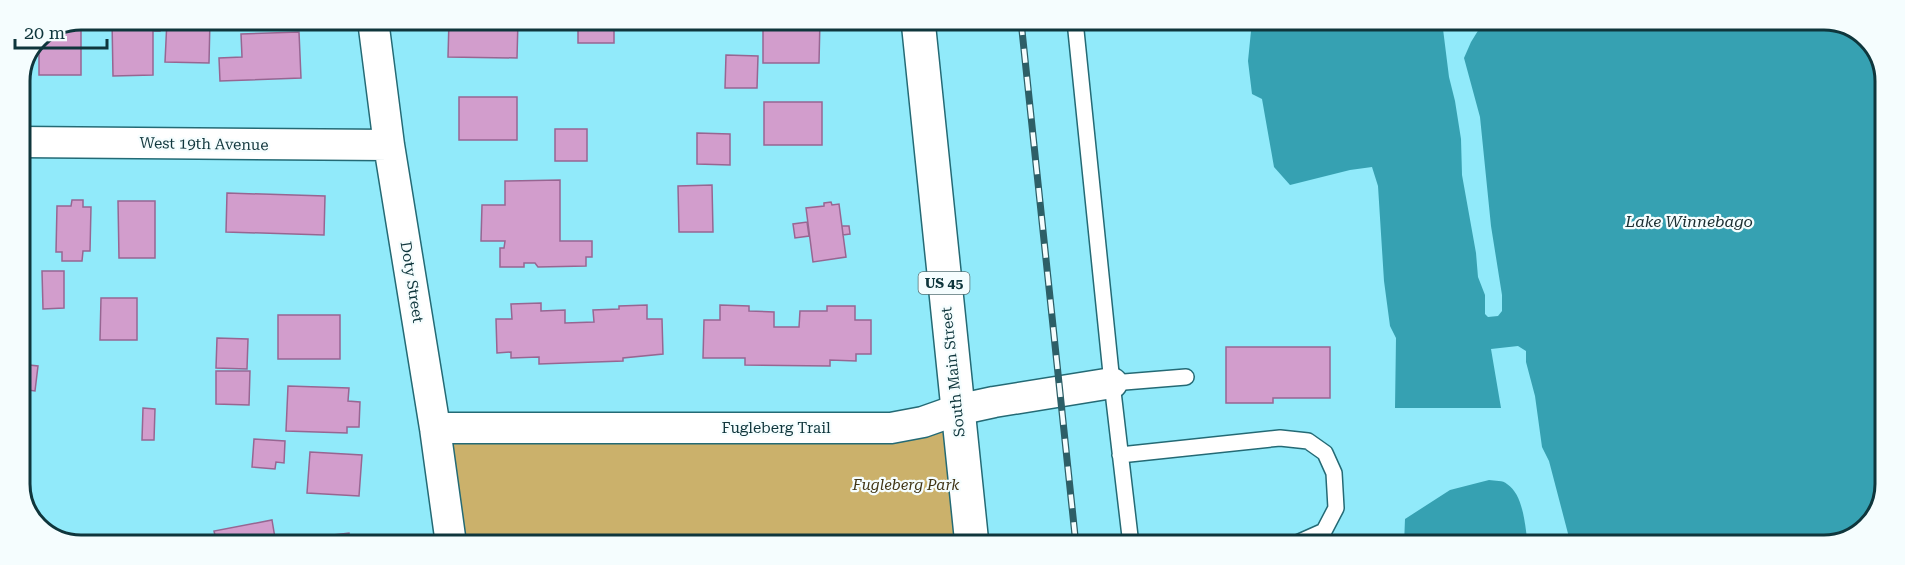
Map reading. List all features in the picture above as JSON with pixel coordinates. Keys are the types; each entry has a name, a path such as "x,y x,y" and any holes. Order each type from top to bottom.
{"main road":[{"name":"South Main Street","path":"919,30 971,535"}],"street":[{"name":"Doty Street","path":"374,30 389,146 435,428 450,535"},
{"name":"West 19th Avenue","path":"30,142 389,146"},
{"name":"Fugleberg Trail","path":"435,428 891,428 923,422 957,410 1112,383"}],"lane":[{"path":"1076,30 1130,535"},
{"path":"1112,383 1186,377"},
{"path":"1120,455 1280,438 1308,441 1325,453 1334,473 1336,508 1324,531 1315,535"}],"green space":[{"name":"Fugleberg Park","path":"957,410 971,535 450,535 435,428 891,428"}],"water":[{"name":"Lake Winnebago","path":"1251,30 1443,30 1449,77 1461,139 1462,175 1478,277 1485,295 1485,314 1488,317 1498,316 1502,311 1502,295 1491,226 1480,117 1464,58 1478,30 1824,30 1838,32 1853,39 1868,55 1875,77 1875,484 1873,498 1866,513 1847,530 1824,535 1568,535 1549,461 1542,447 1535,396 1526,362 1526,351 1518,346 1491,349 1501,408 1395,408 1396,338 1390,326 1384,281 1378,186 1372,167 1290,185 1274,167 1262,99 1252,94 1248,61"},
{"path":"1489,480 1505,483 1513,489 1520,503 1526,535 1404,535 1405,519 1450,490"}],"building":[{"path":"81,30 81,75 39,75 39,52 45,45 61,34"},
{"path":"112,30 160,30 153,31 153,75 113,76"},
{"path":"167,30 210,30 209,63 165,62"},
{"path":"449,30 518,30 517,58 448,57"},
{"path":"578,30 614,30 614,43 578,43"},
{"path":"763,30 820,30 819,63 763,63"},
{"path":"299,32 301,78 220,81 219,58 242,57 241,34"},
{"path":"726,55 758,56 757,88 725,88"},
{"path":"459,97 517,97 517,140 459,140"},
{"path":"764,102 822,102 822,145 764,145"},
{"path":"555,129 587,129 587,161 555,161"},
{"path":"697,133 730,134 730,165 697,164"},
{"path":"560,180 560,241 592,241 592,257 586,257 586,266 538,267 535,263 524,263 524,267 500,267 500,248 504,248 505,241 481,241 482,205 505,205 505,181"},
{"path":"712,185 713,232 679,232 678,186"},
{"path":"227,193 325,196 324,235 226,232"},
{"path":"72,200 83,200 83,207 91,207 90,251 83,251 82,261 62,261 62,252 56,252 57,206 71,206"},
{"path":"118,201 155,201 155,258 119,258"},
{"path":"831,202 832,205 839,204 846,257 813,262 806,208 824,206 824,203"},
{"path":"807,222 809,236 795,238 793,224"},
{"path":"842,226 849,226 850,234 843,235"},
{"path":"42,271 64,271 64,308 43,309"},
{"path":"101,298 137,298 137,340 100,340"},
{"path":"541,303 541,311 565,310 565,323 594,322 593,310 647,305 647,319 662,319 663,354 623,358 623,361 539,364 539,357 511,358 511,352 497,353 496,319 512,319 511,304"},
{"path":"720,305 749,306 749,311 774,312 774,327 799,327 800,311 827,311 827,306 855,306 855,320 871,320 871,354 856,354 856,361 830,360 830,366 745,365 745,358 703,358 704,320 720,320"},
{"path":"278,315 340,315 340,359 278,359"},
{"path":"217,338 248,339 247,369 216,368"},
{"path":"1226,347 1330,347 1330,398 1273,398 1273,403 1226,403"},
{"path":"30,365 38,366 35,391 30,390"},
{"path":"216,371 250,371 249,405 216,404"},
{"path":"288,386 349,388 348,401 360,402 359,427 347,427 347,433 286,431"},
{"path":"143,408 155,409 154,440 142,440"},
{"path":"254,439 285,441 284,463 276,462 275,469 252,467"},
{"path":"310,452 362,455 359,496 307,493"},
{"path":"272,520 274,535 215,535 214,531"}],"railway":[{"path":"1022,30 1075,535"}]}
